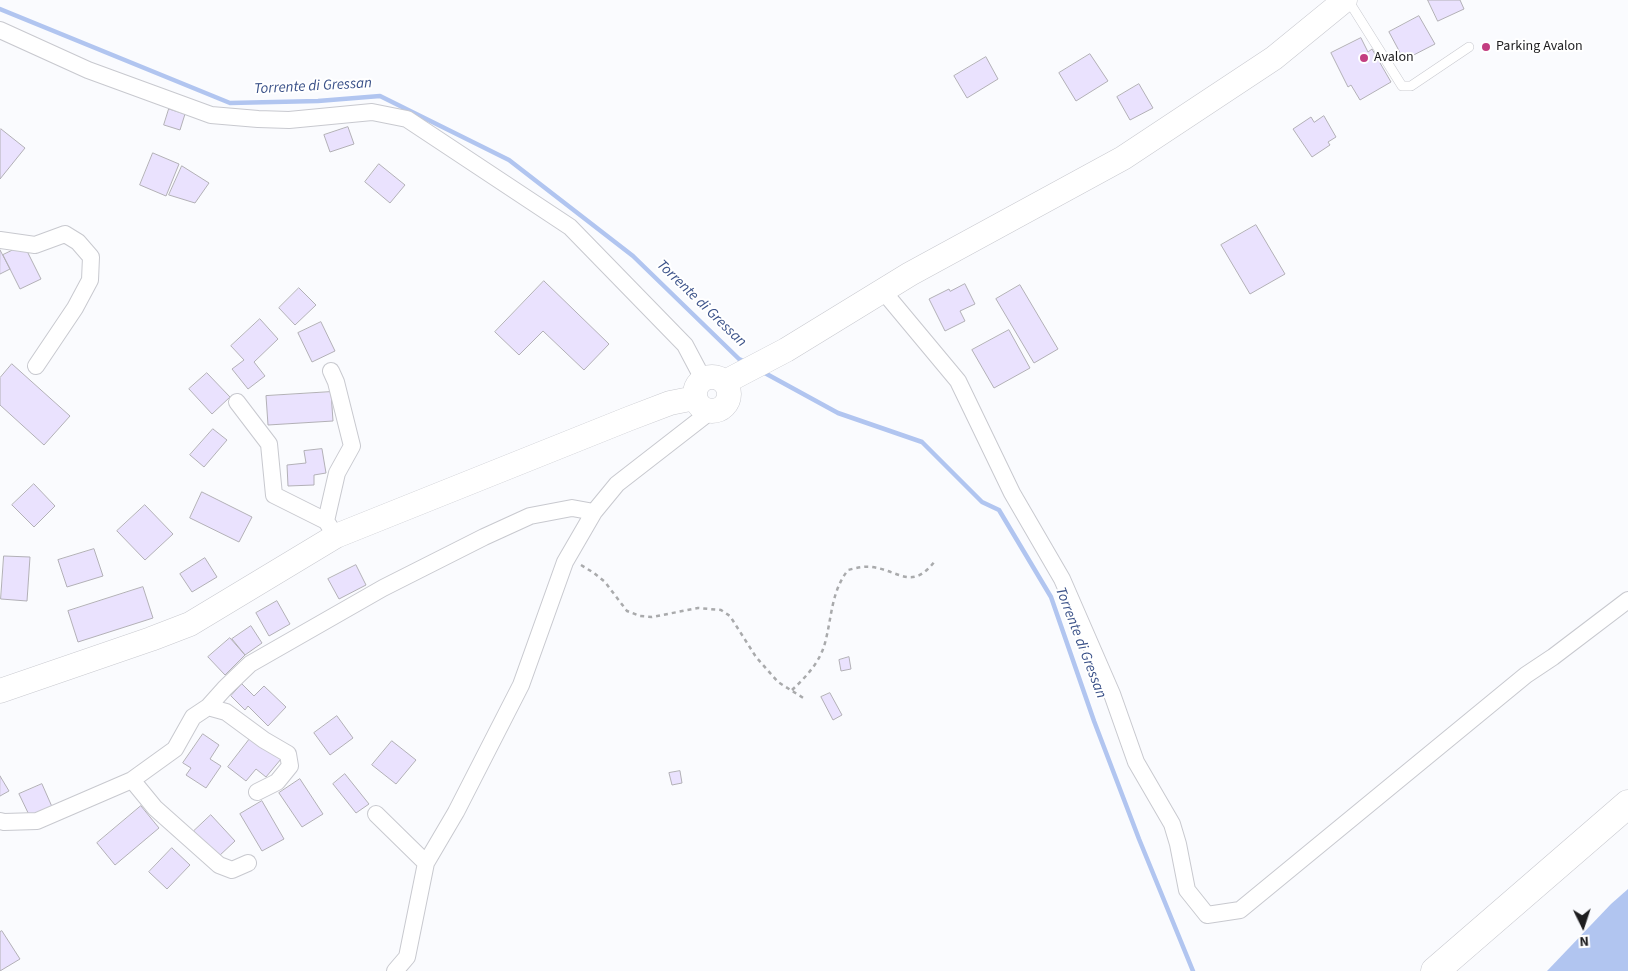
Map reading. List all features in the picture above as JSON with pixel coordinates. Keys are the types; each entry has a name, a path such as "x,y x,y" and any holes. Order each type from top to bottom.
{"highway":[{"path":"1435,971 1628,804"},
{"path":"1463,971 1628,829"}],"main road":[{"path":"0,691 151,640 190,624 331,528 670,403 709,393 786,350 882,291 1123,158 1274,58 1346,0"}],"street":[{"path":"0,30 88,70 211,115 289,120 372,112 407,120 570,227 685,346 709,393 617,484 594,512 565,562 521,684 456,812 426,864 407,957 395,971"},
{"path":"0,240 35,245 65,234 78,242 91,257 90,280 36,366"},
{"path":"882,291 958,381 1012,493 1062,580 1112,694 1136,762 1172,824 1187,890 1207,915 1240,910 1526,675 1628,600"},
{"path":"237,402 270,444 274,495 331,528 337,473 352,446 336,382 331,372"},
{"path":"0,821 38,821 132,780 175,749 193,717 208,707 250,664 383,588 530,516 572,508 594,512"},
{"path":"208,707 226,712 288,754 290,766 277,782 256,792"},
{"path":"132,780 155,808 219,865 232,870 248,863"},
{"path":"376,814 426,864"}],"lane":[{"path":"1346,0 1402,86 1411,86 1469,47"}],"path":[{"path":"792,690 813,669 821,652 825,643 828,622 837,588 848,570 870,566 902,576 917,577 926,572 935,561"},
{"path":"565,562 580,564 594,573 605,582 627,611 640,616 652,618 698,608 721,610 730,616 756,657 778,682 805,699"}],"water":[{"path":"1628,889 1628,971 1547,971 1611,904"}],"building":[{"path":"1428,0 1460,0 1464,9 1438,21"},
{"path":"1419,16 1435,44 1404,60 1389,32"},
{"path":"1361,38 1368,52 1372,49 1391,82 1360,100 1351,85 1348,87 1331,53"},
{"path":"1090,54 1108,81 1076,101 1059,73"},
{"path":"986,57 998,79 967,98 954,76"},
{"path":"1139,84 1153,108 1130,120 1117,97"},
{"path":"169,109 185,114 180,130 164,125"},
{"path":"1324,116 1336,137 1328,142 1330,145 1312,157 1293,129 1311,117 1314,122"},
{"path":"348,127 354,144 330,152 324,135"},
{"path":"0,130 25,148 0,179"},
{"path":"153,153 179,164 166,196 140,185"},
{"path":"379,164 405,185 390,203 365,182"},
{"path":"182,166 209,183 195,203 169,195"},
{"path":"1256,225 1285,274 1250,294 1221,245"},
{"path":"24,245 41,279 20,289 3,255"},
{"path":"0,250 10,269 0,274"},
{"path":"544,281 609,344 584,370 543,331 519,355 495,332"},
{"path":"965,284 975,304 960,311 965,321 945,331 929,299 949,289 950,291"},
{"path":"1020,285 1058,349 1034,363 996,299"},
{"path":"299,288 316,305 295,325 279,308"},
{"path":"260,319 278,339 254,362 265,376 248,389 232,369 244,360 231,346"},
{"path":"321,322 335,351 312,362 298,333"},
{"path":"1009,330 1030,368 994,388 972,350"},
{"path":"12,364 70,416 44,445 0,405 0,378"},
{"path":"207,373 230,397 212,414 189,389"},
{"path":"331,392 333,421 268,425 266,396"},
{"path":"213,429 227,440 204,467 190,455"},
{"path":"322,449 326,473 314,475 314,485 288,486 287,465 306,463 304,451"},
{"path":"34,484 55,506 34,527 12,505"},
{"path":"202,492 252,517 239,542 190,518"},
{"path":"145,505 173,534 145,560 117,531"},
{"path":"94,549 103,576 67,587 58,560"},
{"path":"4,556 30,557 27,601 1,599"},
{"path":"205,558 217,577 192,592 180,574"},
{"path":"356,565 366,585 339,599 328,579"},
{"path":"143,587 153,618 78,642 68,611"},
{"path":"277,601 290,624 269,636 256,613"},
{"path":"251,626 262,643 245,655 232,639"},
{"path":"230,638 245,655 225,675 208,657"},
{"path":"849,657 851,669 841,671 839,660"},
{"path":"242,684 254,696 264,686 286,707 268,726 248,706 245,710 231,696"},
{"path":"830,693 842,715 833,720 821,697"},
{"path":"337,716 353,738 330,755 314,733"},
{"path":"203,734 219,745 210,759 221,766 206,788 186,775 191,768 183,763"},
{"path":"252,736 281,759 266,777 256,769 246,781 228,767"},
{"path":"392,741 416,760 396,784 372,765"},
{"path":"680,771 682,783 672,785 669,773"},
{"path":"345,774 369,804 356,813 333,784"},
{"path":"0,776 9,791 0,796"},
{"path":"300,779 323,814 302,827 279,793"},
{"path":"42,784 53,809 31,819 19,794"},
{"path":"262,801 284,839 262,851 240,814"},
{"path":"141,806 159,828 115,865 97,843"},
{"path":"211,815 235,841 218,857 194,831"},
{"path":"172,848 190,865 167,889 149,872"},
{"path":"2,931 20,959 0,971 0,932"}],"waterway":[{"name":"Torrente di Gressan","path":"0,9 230,103 318,101 380,96 509,160 633,256 739,359 745,362"},
{"name":"Torrente di Gressan","path":"763,372 838,413 922,442 982,502 999,510 1051,597 1094,721 1139,839 1193,971"}],"place":[{"name":"Parking Avalon","path":"1486,47"},
{"name":"Avalon","path":"1364,58"}]}
